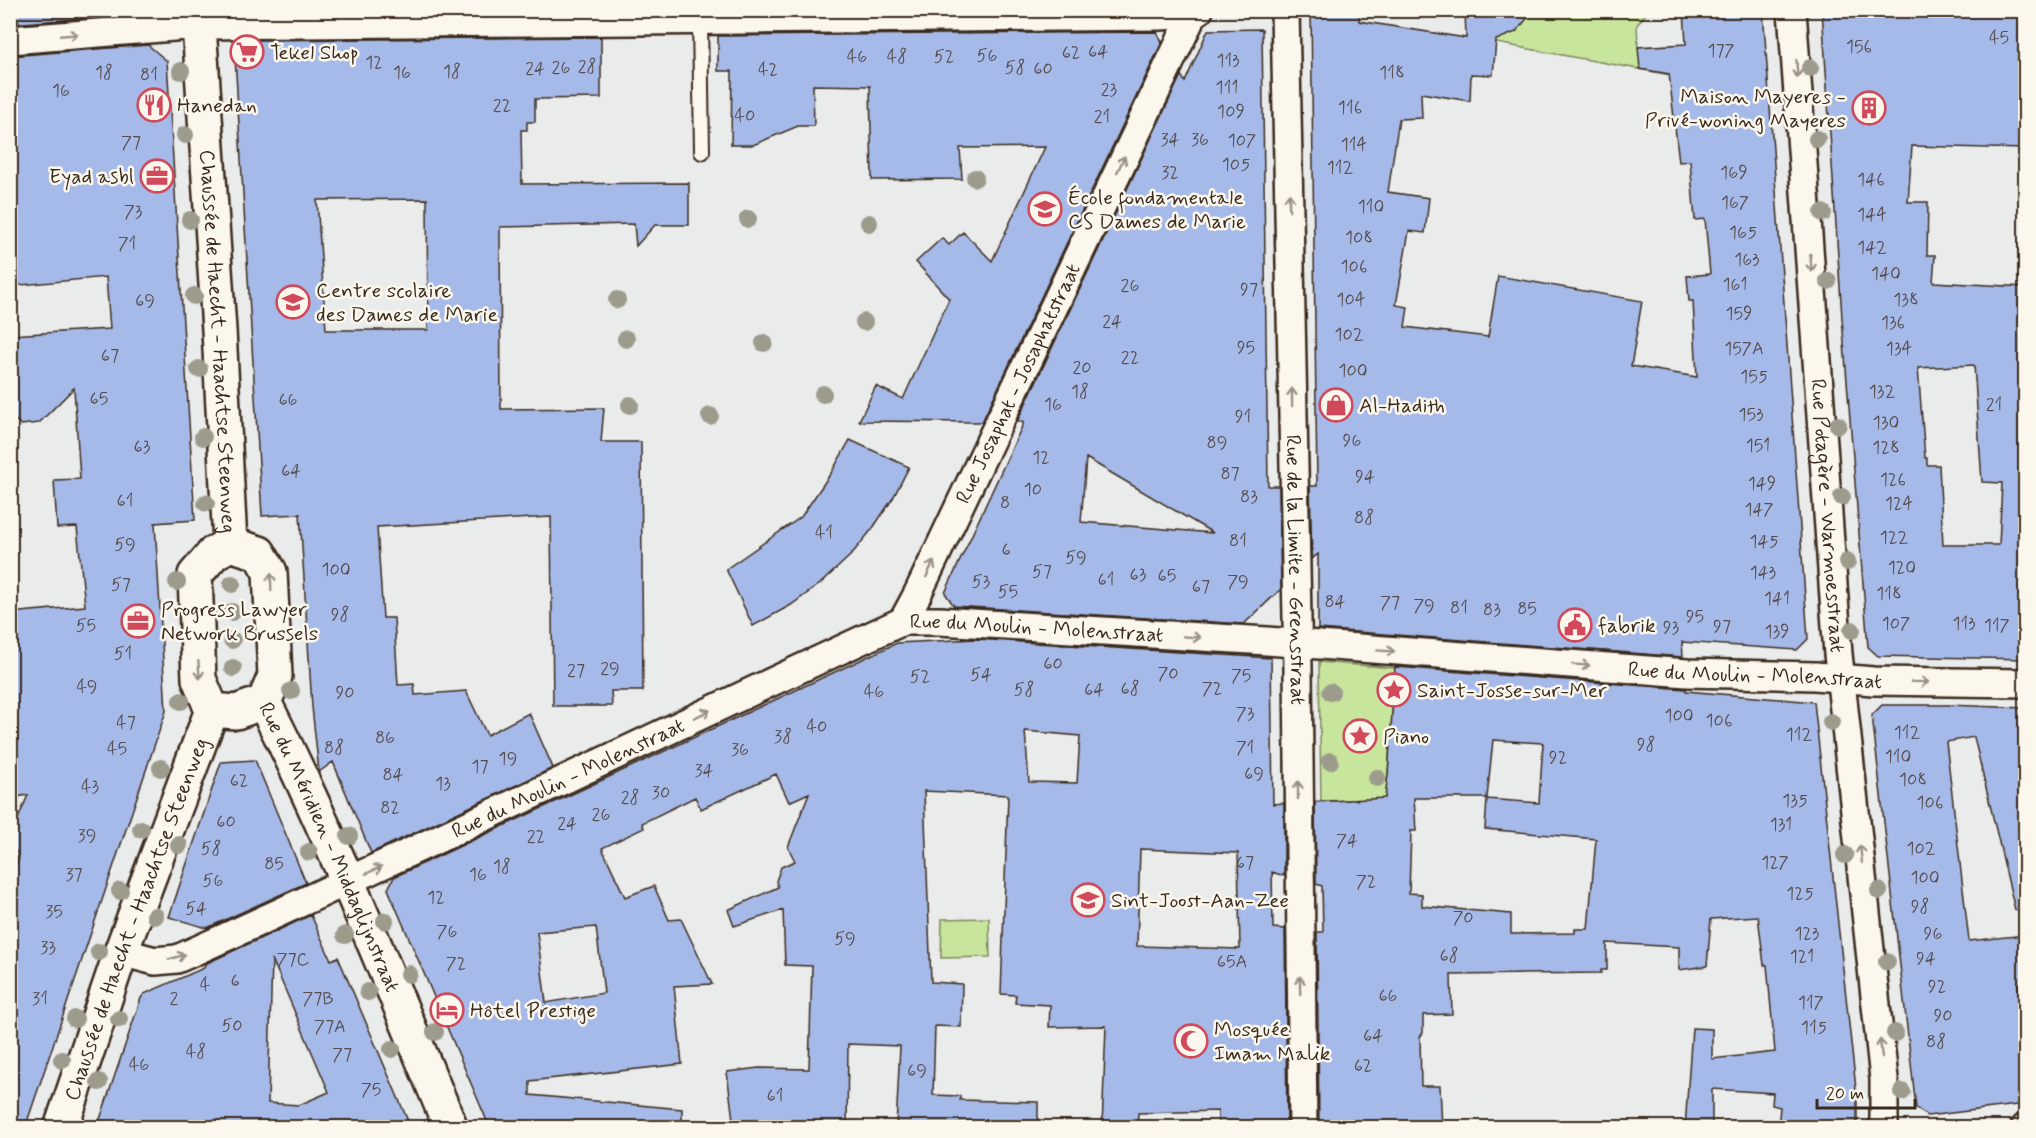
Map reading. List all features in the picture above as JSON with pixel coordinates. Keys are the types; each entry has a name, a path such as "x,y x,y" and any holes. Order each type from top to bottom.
{"street":[{"name":"Rue de la Limite - Grensstraat","path":"1285,10 1303,1128"},
{"name":"Rue Potagère - Warmoesstraat","path":"1792,10 1841,679 1884,1079 1884,1128"},
{"path":"10,40 199,18 540,22 1160,16 1196,12"},
{"name":"Rue Josaphat - Josaphatstraat","path":"903,621 1196,12"},
{"name":"Chaussée de Haecht - Haachtse Steenweg","path":"61,1128 121,951 212,710 199,679 195,575 214,553 230,544 199,18"},
{"name":"Rue du Méridien - Middaglijnstraat","path":"230,544 259,554 270,572 275,676 264,702 347,882 451,1128"},
{"name":"Rue du Moulin - Molenstraat","path":"121,951 155,961 177,959 347,882 903,621 940,621 1297,644 1687,673 2025,683"},
{"name":"Chaussée de Haecht - Haachtse Steenweg","path":"212,710 236,712 264,702"}],"lane":[{"path":"700,19 702,152"}],"green space":[{"path":"1475,11 1648,11 1637,25 1638,47 1670,45 1671,75 1475,39"},
{"path":"1319,662 1395,668 1385,799 1321,801"},
{"path":"989,918 990,957 941,958 942,919"}],"building":[{"path":"10,10 107,10 113,16 10,24"},
{"path":"1311,10 1359,10 1359,21 1466,38 1465,10 1534,10 1516,32 1496,40 1493,75 1471,74 1470,101 1421,93 1422,118 1399,119 1388,192 1429,198 1425,233 1409,231 1396,305 1408,307 1405,327 1488,337 1498,276 1642,301 1631,366 1697,377 1693,301 1689,301 1687,276 1710,274 1705,219 1695,220 1690,161 1679,162 1669,74 1640,69 1638,47 1686,44 1684,10 1763,10 1808,639 1797,650 1682,642 1683,657 1318,629 1318,554 1312,559 1310,486 1317,486"},
{"path":"1822,10 1952,10 2025,14 2025,149 1912,146 1908,202 1928,202 1927,255 1935,255 1933,282 2025,287 2025,659 1878,656 1868,647 1842,318","holes":["1974,365 1982,482 2002,483 1999,545 1943,545 1939,465 1927,465 1927,458 1925,458 1918,368"]},
{"path":"1262,29 1268,486 1279,486 1281,589 1244,624 954,606 945,593 1024,422 1017,422 1181,75 1185,82 1208,30","holes":["1086,458 1213,533 1081,522"]},
{"path":"1157,32 1162,42 982,422 859,421 876,386 903,399 949,299 916,262 942,238 949,245 963,232 992,261 1045,147 960,148 962,179 872,180 870,86 813,85 814,126 798,126 753,145 731,145 732,71 718,71 718,36"},
{"path":"601,37 601,98 535,99 535,122 527,122 527,130 521,130 522,184 689,183 689,225 655,225 636,246 634,224 500,227 501,409 604,408 601,442 641,442 643,691 611,691 612,706 553,706 551,517 377,527 383,618 394,618 398,685 414,684 415,695 466,691 487,735 529,713 553,768 371,853 333,762 319,772 312,707 300,514 262,516 234,40","holes":["427,199 428,330 326,330 317,200"]},
{"path":"148,45 167,61 195,520 155,523 166,711 25,1128 10,1128 10,884 19,858 10,838 28,795 10,798 10,613 85,606 77,527 57,528 54,480 80,479 74,388 39,423 21,425 10,415 10,335 110,329 106,277 10,286 10,56"},
{"path":"850,440 909,467 893,498 851,555 820,584 791,605 753,626 726,569 801,517"},
{"path":"976,639 1271,658 1273,804 1284,803 1284,876 1272,872 1273,928 1285,929 1287,1128 1218,1128 1218,1111 1138,1113 1137,1128 1102,1128 1106,1026 1049,1027 1050,1005 1015,1003 1016,995 1001,994 1008,795 924,791 931,982 962,984 961,1027 935,1026 933,1095 960,1096 960,1100 1038,1102 1038,1128 896,1128 900,1046 848,1044 847,1128 734,1128 727,1072 759,1068 809,1069 812,966 785,965 783,910 734,926 728,910 778,887 776,881 781,867 795,861 788,847 809,793 789,802 776,774 701,809 695,797 642,823 644,828 602,848 625,897 654,886 669,920 681,919 712,984 674,986 682,1064 530,1081 530,1095 682,1109 682,1128 490,1128 388,889 394,877 897,643","holes":["1025,731 1080,736 1077,783 1029,782","1140,849 1238,853 1240,949 1137,946","596,927 604,993 546,1003 537,932"]},
{"path":"1395,667 1686,689 1686,691 1814,702 1857,1098 1857,1128 1778,1128 1780,1107 1772,1105 1773,1093 1712,1089 1712,1128 1685,1128 1692,1028 1712,1029 1712,1059 1775,1052 1767,965 1764,965 1758,916 1711,919 1707,966 1679,970 1679,947 1607,943 1607,970 1601,970 1601,973 1451,975 1452,1014 1423,1015 1423,1033 1420,1037 1421,1086 1440,1086 1442,1128 1319,1128 1317,932 1323,932 1322,886 1316,884 1315,802 1385,798","holes":["1493,740 1543,743 1539,803 1487,799 1485,829 1596,839 1588,929 1575,929 1575,933 1511,934 1511,914 1422,906 1422,894 1409,893 1411,831 1416,831 1414,798 1487,798"]},
{"path":"1882,705 2025,708 2025,909 2015,910 1974,737 1946,742 1969,941 2025,935 2025,982 2018,984 2022,1028 2025,1028 2025,1104 1927,1116 1916,1108 1872,715"},
{"path":"255,760 306,883 207,928 169,917 221,762"},
{"path":"311,915 331,960 338,957 411,1128 97,1128 141,998 144,994 204,968 205,964","holes":["272,959 329,1092 299,1105 268,1103"]}],"place":[{"name":"Tekel Shop","path":"247,52"},
{"name":"Hanedan","path":"154,105"},
{"name":"Maison Mayeres - Privé-woning Mayeres","path":"1869,108"},
{"name":"Eyad asbl","path":"157,176"},
{"name":"École fondamentale CS Dames de Marie","path":"1045,209"},
{"name":"Centre scolaire des Dames de Marie","path":"293,302"},
{"name":"Al-Hadith","path":"1336,405"},
{"name":"Progress Lawyer Network Brussels","path":"138,621"},
{"name":"fabrik","path":"1575,625"},
{"name":"Saint-Josse-sur-Mer","path":"1394,690"},
{"name":"Piano","path":"1360,736"},
{"name":"Sint-Joost-Aan-Zee","path":"1088,900"},
{"name":"Hôtel Prestige","path":"447,1010"},
{"name":"Mosquée Imam Malik","path":"1191,1041"}]}
